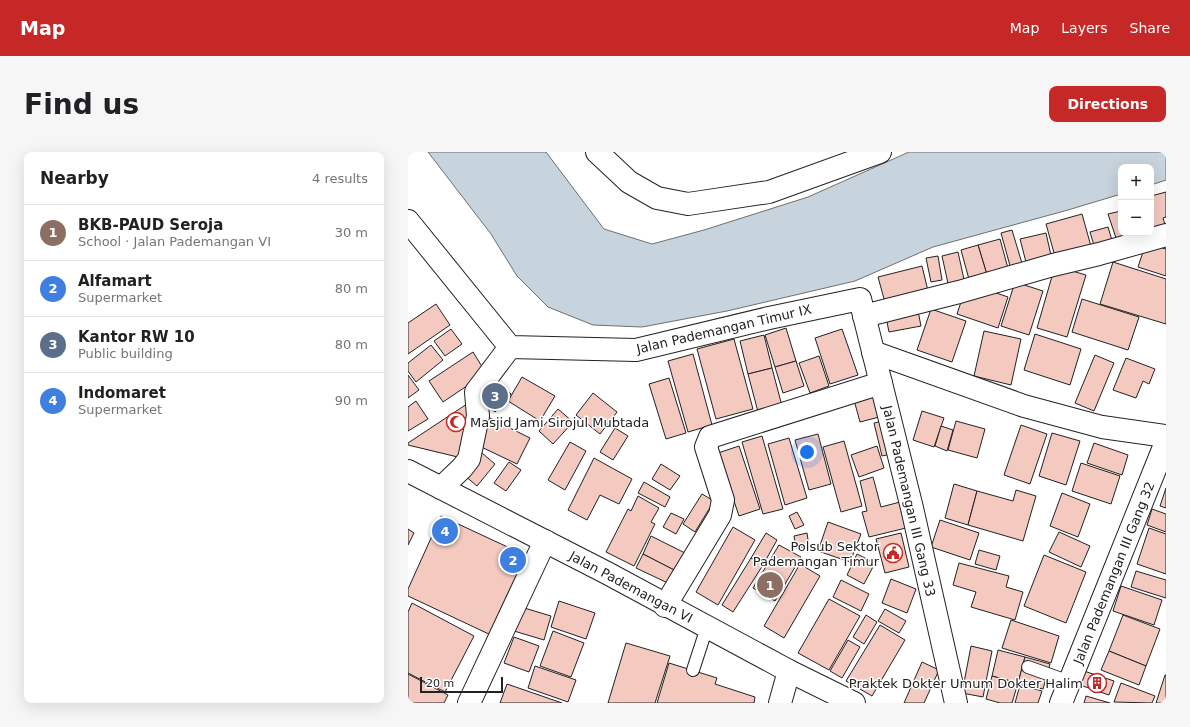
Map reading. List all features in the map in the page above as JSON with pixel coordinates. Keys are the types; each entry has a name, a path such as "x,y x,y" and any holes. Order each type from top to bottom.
{"street":[{"path":"597,152 629,182 657,198 688,204 769,192 880,152"},
{"path":"408,221 510,347 476,392 478,416 469,459 462,468 441,488"},
{"name":"Jalan Pademangan Timur IX","path":"510,347 636,350 769,318 862,308 959,292 1166,235"},
{"name":"Jalan Pademangan III Gang 33","path":"862,308 912,508 956,703"},
{"path":"873,352 1024,406 1102,427 1166,436"},
{"path":"665,606 720,515 722,509 723,500 706,447 710,437 881,383"},
{"name":"Jalan Pademangan III Gang 32","path":"1061,703 1166,442"},
{"name":"Jalan Pademangan VI","path":"408,471 545,541 789,671 854,703"},
{"path":"469,703 545,541"},
{"path":"780,703 789,671"}],"lane":[{"path":"693,670 707,627"},
{"path":"1028,667 1070,682"}],"shaded area":[{"path":"428,152 546,152 604,229 652,244 704,230 808,197 909,152 1166,152 1166,180 1154,184 1154,164 1118,164 1118,195 933,247 855,281 727,311 642,327 593,325 548,307 517,276 491,234"}],"building":[{"path":"1166,192 1166,217 1163,218 1166,228 1154,231 1154,200 1154,195"},
{"path":"1118,212 1118,236 1139,236 1118,244 1108,214"},
{"path":"1082,214 1092,250 1056,260 1046,224"},
{"path":"1108,227 1114,247 1096,252 1090,232"},
{"path":"1012,230 1024,270 1012,273 1001,233"},
{"path":"1046,233 1052,260 1027,266 1020,239"},
{"path":"1000,239 1009,272 988,278 978,245"},
{"path":"1146,243 1166,249 1166,276 1138,267"},
{"path":"978,245 988,278 970,283 961,250"},
{"path":"958,252 965,284 949,288 942,256"},
{"path":"938,256 942,280 931,282 926,258"},
{"path":"1113,262 1166,279 1166,324 1100,304"},
{"path":"922,266 929,295 886,306 878,277"},
{"path":"1055,266 1086,275 1067,337 1037,328"},
{"path":"1015,282 1043,291 1029,335 1001,326"},
{"path":"979,287 1008,297 998,328 957,314 964,293"},
{"path":"1082,299 1139,317 1128,350 1072,332"},
{"path":"436,304 450,325 408,354 408,323"},
{"path":"917,306 921,326 889,332 885,312"},
{"path":"931,309 966,321 952,362 917,350"},
{"path":"786,328 796,361 775,367 765,335"},
{"path":"451,329 462,344 445,356 434,341"},
{"path":"842,329 858,375 830,384 815,338"},
{"path":"984,331 1021,339 1011,385 974,376"},
{"path":"1035,334 1081,349 1070,385 1024,370"},
{"path":"764,335 772,368 748,374 740,341"},
{"path":"734,339 753,409 716,419 697,349"},
{"path":"431,345 443,360 416,382 408,371 408,363"},
{"path":"473,352 486,373 443,402 429,381"},
{"path":"693,354 712,425 688,432 668,361"},
{"path":"1095,355 1114,363 1094,411 1075,403"},
{"path":"819,356 829,386 810,393 799,363"},
{"path":"1126,358 1155,369 1149,384 1143,381 1136,398 1113,390"},
{"path":"796,361 804,386 783,393 775,367"},
{"path":"772,368 782,406 758,412 748,374"},
{"path":"408,375 419,390 408,398"},
{"path":"522,377 555,396 540,421 508,401"},
{"path":"669,378 686,433 666,439 649,384"},
{"path":"495,380 511,394 495,412 479,398"},
{"path":"593,393 617,412 600,434 576,415"},
{"path":"877,394 883,416 860,422 854,400"},
{"name":"Masjid Jami Sirojul Mubtada","path":"473,400 466,459 408,445 408,443"},
{"path":"416,401 428,419 408,431 408,407"},
{"path":"558,409 573,422 553,444 539,431"},
{"path":"922,411 944,418 934,447 913,440"},
{"path":"488,417 530,438 517,464 475,444"},
{"path":"887,420 895,453 882,456 874,423"},
{"path":"956,421 985,429 977,458 948,450"},
{"path":"1021,425 1047,434 1030,484 1004,475"},
{"path":"941,426 953,430 947,451 935,446"},
{"path":"615,428 628,436 613,460 600,452"},
{"path":"1052,433 1080,441 1066,485 1039,476"},
{"path":"818,434 831,484 809,490 795,440"},
{"path":"762,436 783,509 763,514 742,442"},
{"path":"789,438 807,498 785,505 768,444"},
{"path":"844,441 862,506 841,512 823,447"},
{"path":"570,442 586,451 565,490 548,480"},
{"path":"1094,443 1128,455 1122,475 1087,463"},
{"path":"739,446 760,509 739,516 718,453"},
{"path":"877,446 884,468 859,477 851,455"},
{"path":"482,453 495,464 477,486 464,475"},
{"path":"594,458 632,479 619,504 600,495 587,520 568,510"},
{"path":"509,462 521,470 506,491 494,483"},
{"path":"1081,463 1120,476 1111,504 1072,491"},
{"path":"661,464 680,476 670,490 652,479"},
{"path":"873,477 881,507 900,502 906,528 869,537 862,512 867,511 860,481"},
{"path":"644,482 670,497 665,507 638,493"},
{"path":"954,484 977,491 968,525 945,518"},
{"path":"1166,488 1166,508 1160,506"},
{"path":"1016,490 1036,496 1023,541 968,525 977,491 1013,501"},
{"path":"1062,493 1090,504 1078,537 1050,526"},
{"path":"702,494 714,501 695,532 683,524"},
{"path":"638,496 659,508 651,522 655,524 634,566 606,552 628,509 631,511"},
{"path":"1152,509 1166,514 1166,532 1147,525"},
{"path":"797,512 804,525 795,529 789,516"},
{"path":"671,513 684,519 676,534 663,527"},
{"path":"441,516 529,557 493,636 408,596 408,589"},
{"path":"940,520 979,533 970,560 931,547"},
{"path":"828,522 861,534 850,562 818,551"},
{"path":"733,527 755,540 718,605 696,592"},
{"path":"1149,528 1166,534 1166,574 1137,564"},
{"path":"408,529 414,533 408,545"},
{"path":"1059,532 1090,546 1081,567 1049,552"},
{"path":"766,533 777,540 763,565 751,558"},
{"path":"807,533 809,546 796,548 794,536"},
{"name":"Polsub Sektor Pademangan Timur","path":"901,533 909,567 885,573 876,539"},
{"path":"651,536 687,554 678,572 643,554"},
{"path":"779,545 801,557 775,601 753,588"},
{"path":"979,550 1000,556 996,570 975,564"},
{"path":"643,554 678,572 672,585 636,568"},
{"path":"857,554 875,563 864,584 847,575"},
{"path":"1044,555 1086,572 1066,623 1024,606"},
{"path":"751,558 763,565 733,612 722,605"},
{"path":"959,563 1009,576 1006,587 1023,592 1015,620 971,607 976,592 953,585"},
{"path":"800,564 820,576 784,638 764,626"},
{"path":"1136,571 1166,580 1166,598 1131,587"},
{"path":"891,579 916,589 907,613 882,603"},
{"path":"841,580 869,594 861,611 833,597"},
{"path":"1121,586 1162,600 1154,625 1113,611"},
{"path":"829,599 860,616 829,670 798,653"},
{"path":"559,601 595,613 586,639 551,627"},
{"path":"412,603 474,636 445,692 408,673 408,612"},
{"path":"521,607 551,616 544,640 514,631"},
{"path":"885,609 906,621 899,633 878,621"},
{"path":"866,615 877,622 864,644 853,637"},
{"path":"1123,615 1160,629 1146,666 1109,651"},
{"path":"1011,620 1059,636 1051,663 1002,648"},
{"path":"880,625 905,640 872,696 846,681"},
{"path":"553,631 584,643 571,677 540,666"},
{"path":"514,637 539,646 529,672 504,663"},
{"path":"848,640 860,647 842,678 830,671"},
{"path":"626,643 670,656 655,703 608,703"},
{"path":"971,646 992,651 983,697 962,693"},
{"path":"998,650 1025,657 1018,683 992,676"},
{"path":"1109,651 1146,666 1139,685 1101,670"},
{"path":"1025,657 1050,664 1043,689 1018,683"},
{"path":"922,662 939,670 924,703 904,703"},
{"path":"669,663 717,678 715,684 755,697 754,703 657,703"},
{"path":"535,666 576,680 568,702 528,688"},
{"name":"Praktek Dokter Umum Dokter Halim","path":"1084,671 1114,681 1109,695 1080,685"},
{"path":"408,674 448,695 444,703 408,703"},
{"path":"1165,675 1166,703 1156,703"},
{"path":"992,676 1018,683 1012,703 1000,703 986,699"},
{"path":"1121,683 1155,696 1152,703 1114,702"},
{"path":"507,684 562,703 500,703"},
{"path":"1020,685 1042,691 1038,703 1015,703"},
{"path":"1086,696 1110,703 1084,703"}],"place":[{"name":"Kantor RW 10","path":"495,396"},
{"name":"Masjid Jami Sirojul Mubtada","path":"456,422"},
{"name":"Indomaret","path":"445,531"},
{"name":"Polsub Sektor Pademangan Timur","path":"893,553"},
{"name":"Alfamart","path":"513,560"},
{"name":"BKB-PAUD Seroja","path":"770,585"},
{"name":"Praktek Dokter Umum Dokter Halim","path":"1097,683"}]}
